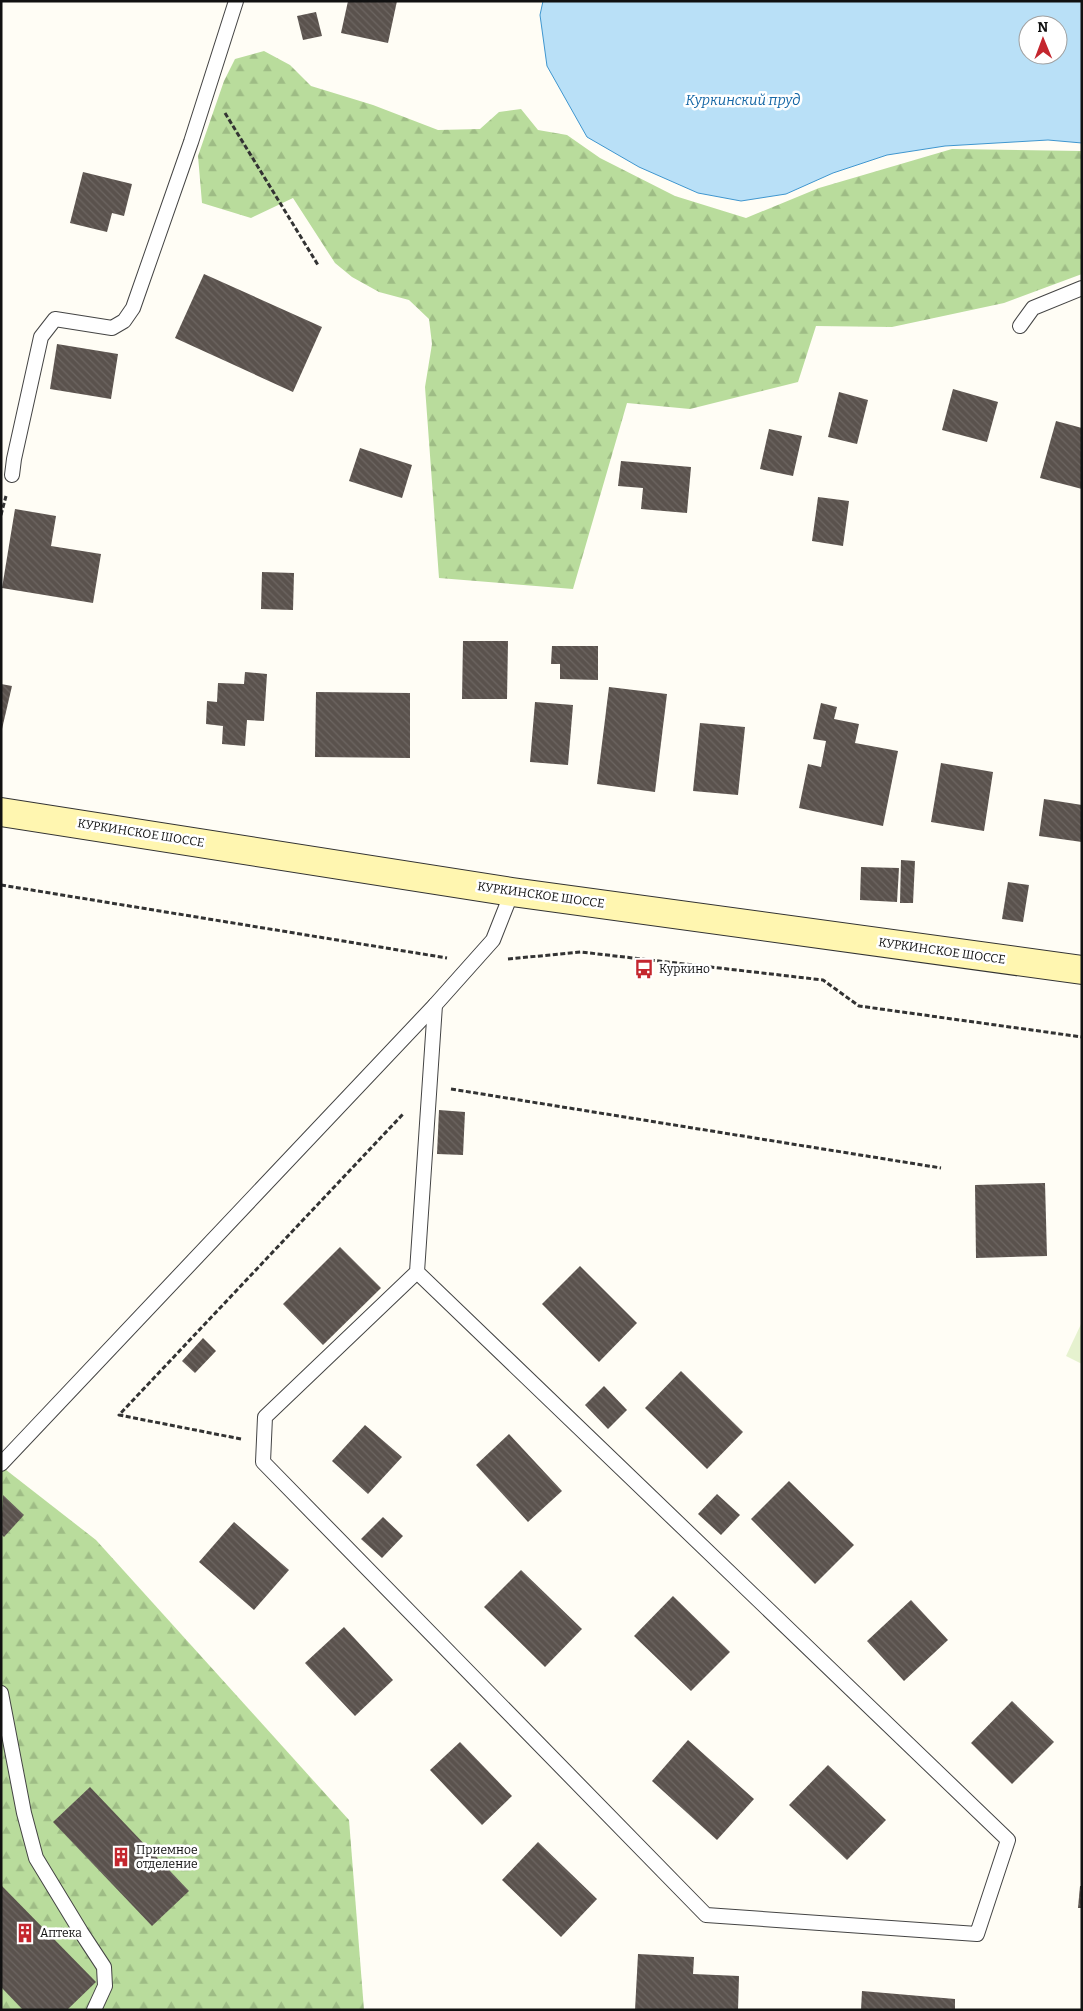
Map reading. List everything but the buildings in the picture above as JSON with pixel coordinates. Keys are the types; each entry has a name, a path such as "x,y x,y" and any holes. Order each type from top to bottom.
{"main road":[{"name":"КУРКИНСКОЕ ШОССЕ","path":"1,812 512,892 1082,970"}],"lane":[{"path":"12,475 41,337 55,320 112,328 124,321 133,308 236,1"},
{"path":"1020,326 1033,308 1082,288"},
{"path":"1,1464 473,963 493,940 512,892"},
{"path":"417,1272 1008,1840 977,1934 706,1915 263,1462 265,1417 417,1272 435,1005"},
{"path":"1,1693 24,1813 36,1858 80,1932 104,1967 105,1986 94,2010"}],"path":[{"path":"208,87 318,264"},
{"path":"1,885 473,963 581,952 823,980 859,1006 1082,1037"},
{"path":"264,1443 119,1415 429,1086 941,1168"}],"green space":[{"path":"264,51 290,65 311,86 373,105 438,130 480,129 499,112 521,109 538,130 567,135 600,158 675,196 746,218 819,188 952,149 1082,151 1082,274 1004,303 892,327 816,326 798,382 690,409 627,403 573,589 439,578 425,387 432,344 429,319 409,300 379,292 352,277 335,263 293,198 251,218 202,203 198,156 224,81 235,59"},
{"path":"1082,1322 1082,1364 1066,1356"},
{"path":"1,1466 96,1540 349,1820 364,2010 1,2010"}],"water":[{"name":"Куркинский пруд","path":"543,1 1082,1 1082,143 1048,140 945,146 887,155 833,173 786,194 741,201 698,193 639,167 587,137 547,66 540,15"}],"place":[{"name":"Куркино","path":"644,969"},
{"name":"Приемное отделение","path":"121,1857"},
{"name":"Аптека","path":"25,1933"}]}
